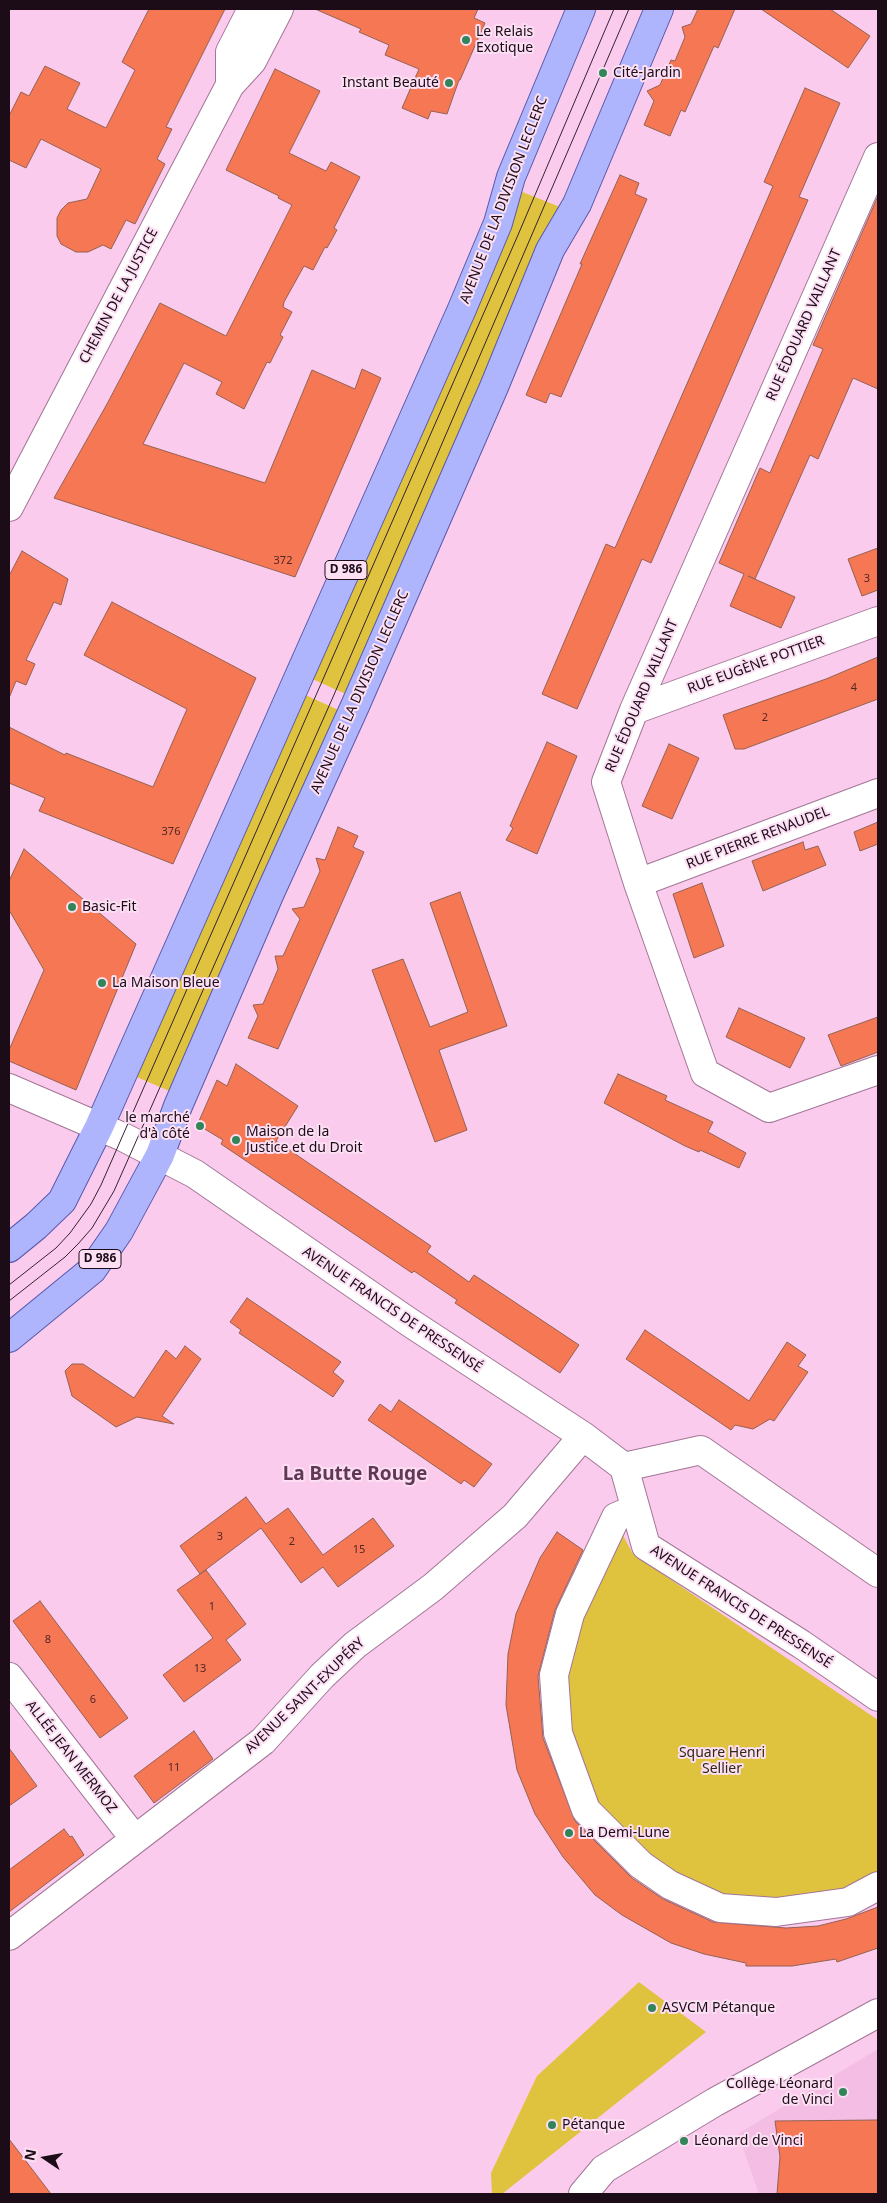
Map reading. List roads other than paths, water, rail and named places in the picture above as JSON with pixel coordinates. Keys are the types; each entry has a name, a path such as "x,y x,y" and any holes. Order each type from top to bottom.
{"main road":[{"name":"AVENUE DE LA DIVISION LECLERC","path":"9,1248 36,1226 62,1200 99,1127 462,309 498,223 511,177 580,9"},
{"name":"AVENUE DE LA DIVISION LECLERC","path":"9,1338 92,1270 119,1232 160,1155 178,1106 270,893 355,706 494,387 550,250 577,204 659,9"}],"street":[{"name":"CHEMIN DE LA JUSTICE","path":"230,85 230,52 252,9"},
{"name":"CHEMIN DE LA JUSTICE","path":"9,507 230,85 252,61 278,9"},
{"name":"RUE ÉDOUARD VAILLANT","path":"878,157 634,710 606,782 638,884 705,1073 769,1108 878,1070"},
{"name":"RUE EUGÈNE POTTIER","path":"634,710 878,621"},
{"name":"RUE PIERRE RENAUDEL","path":"638,884 878,793"},
{"name":"AVENUE FRANCIS DE PRESSENSÉ","path":"9,1088 160,1155 196,1174 409,1322 583,1436 624,1467 646,1546 801,1644 878,1697"},
{"name":"AVENUE SAINT-EXUPÉRY","path":"9,1936 134,1838 262,1742 322,1676 355,1644 433,1587 515,1516 583,1436"},
{"path":"624,1467 701,1450 878,1573"},
{"path":"635,1509 616,1516 570,1614 554,1675 558,1733 586,1810 641,1865 670,1885 720,1908 776,1912 848,1902 878,1886"},
{"name":"ALLÉE JEAN MERMOZ","path":"9,1677 134,1838"},
{"path":"583,2194 604,2169 715,2102 878,2013"}],"tram line":[{"path":"9,1285 56,1248 70,1233 91,1204 101,1185 518,235 614,9"},
{"path":"9,1301 65,1257 78,1244 92,1228 114,1191 333,697 629,9"}],"place":[{"name":"Le Relais Exotique","path":"466,40"},
{"name":"Cité-Jardin","path":"603,73"},
{"name":"Instant Beauté","path":"449,83"},
{"name":"Basic-Fit","path":"72,907"},
{"name":"La Maison Bleue","path":"102,983"},
{"name":"le marché d'à côté","path":"200,1126"},
{"name":"Maison de la Justice et du Droit","path":"236,1140"},
{"name":"La Demi-Lune","path":"569,1833"},
{"name":"ASVCM Pétanque","path":"652,2008"},
{"name":"Collège Léonard de Vinci","path":"843,2092"},
{"name":"Pétanque","path":"552,2125"},
{"name":"Léonard de Vinci","path":"684,2141"}],"district":[{"name":"La Butte Rouge","path":"355,1475"}],"park label":[{"name":"Square Henri Sellier","path":"722,1762"}]}
